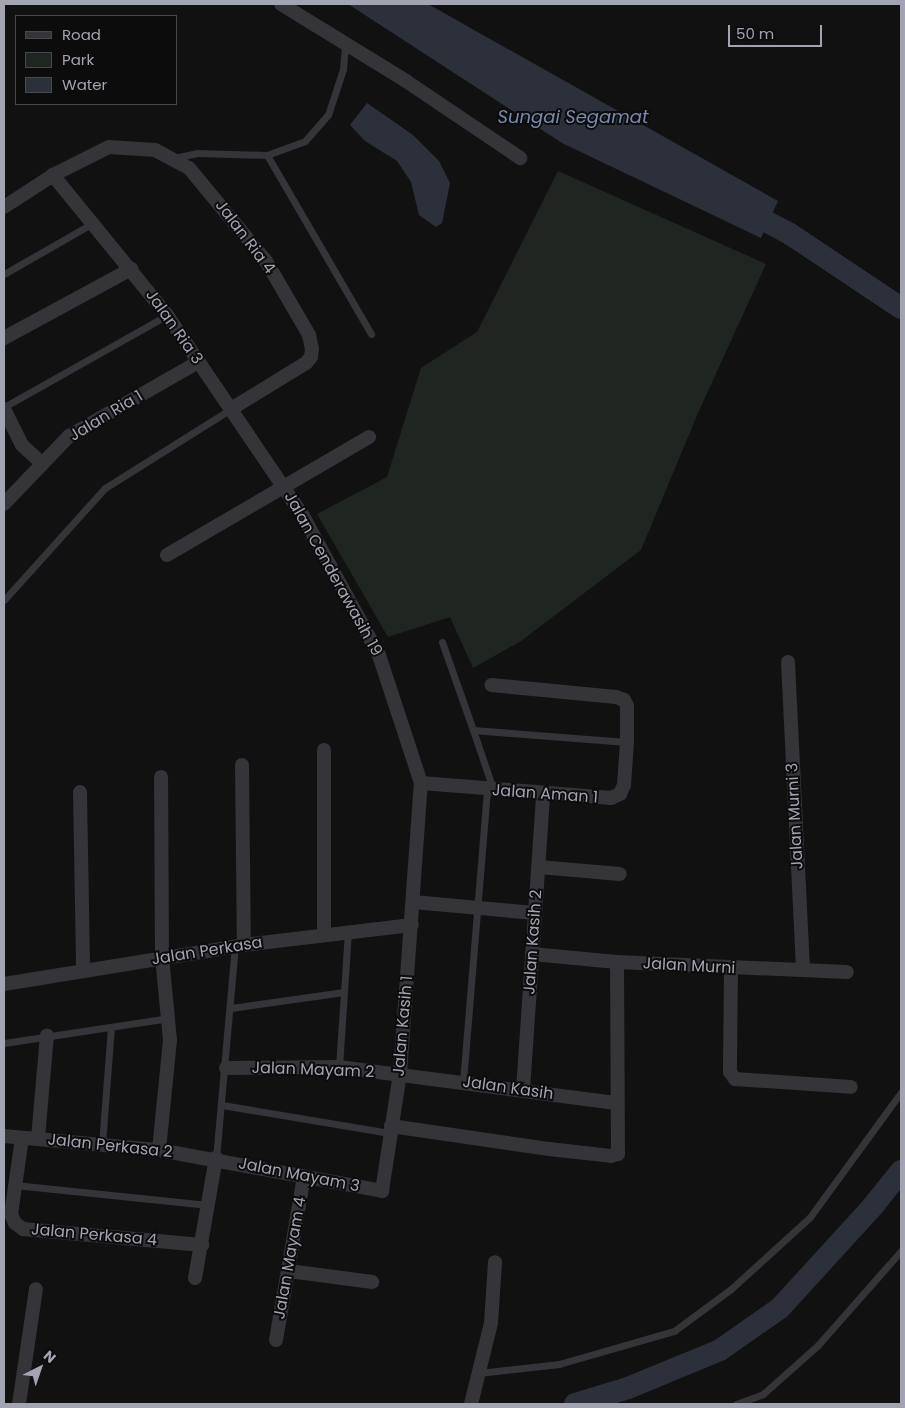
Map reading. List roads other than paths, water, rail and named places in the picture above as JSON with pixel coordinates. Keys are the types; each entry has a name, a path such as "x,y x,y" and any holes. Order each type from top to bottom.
{"street":[{"path":"281,4 345,43 520,158"},
{"name":"Jalan Ria 4","path":"4,207 53,175 109,147 155,150 174,158 189,168 266,260 308,335 312,349 311,357 306,363 231,409"},
{"name":"Jalan Ria 3","path":"53,175 167,315 284,486"},
{"path":"4,338 131,269"},
{"name":"Jalan Ria 1","path":"4,504 40,463 88,424 198,362"},
{"path":"4,408 22,445 40,463"},
{"path":"167,555 370,437"},
{"name":"Jalan Cenderawasih 19","path":"284,486 379,655 421,783 412,925"},
{"name":"Jalan Murni 3","path":"788,662 803,970"},
{"name":"Jalan Aman 1","path":"421,783 611,798 620,794 624,785 627,706 616,697 492,685"},
{"path":"324,750 324,934"},
{"path":"239,945 242,764"},
{"path":"159,1150 170,1018 162,957 160,777"},
{"path":"80,792 83,972"},
{"name":"Jalan Kasih 2","path":"523,1090 543,794"},
{"path":"539,867 620,874"},
{"path":"413,902 535,914"},
{"name":"Jalan Perkasa","path":"4,984 239,945 412,925"},
{"name":"Jalan Kasih 1","path":"382,1191 400,1074 412,925"},
{"name":"Jalan Murni","path":"532,954 616,962 847,972"},
{"path":"391,1130 611,1156 618,1154 616,962"},
{"path":"731,968 730,1072 735,1079 851,1087"},
{"path":"38,1138 47,1035"},
{"name":"Jalan Mayam 2","path":"226,1068 339,1067 400,1074"},
{"name":"Jalan Kasih","path":"400,1074 616,1103"},
{"name":"Jalan Perkasa 2","path":"4,1136 102,1144 216,1158"},
{"name":"Jalan Perkasa 4","path":"22,1138 11,1214 14,1223 23,1229 202,1246"},
{"path":"195,1278 216,1158"},
{"name":"Jalan Mayam 3","path":"216,1158 382,1191"},
{"name":"Jalan Mayam 4","path":"276,1340 304,1176"},
{"path":"471,1399 490,1322 495,1262"},
{"path":"289,1271 372,1282"},
{"path":"19,1404 36,1289"}],"lane":[{"path":"174,158 197,153 267,155 305,142 328,116 343,69 345,43"},
{"path":"267,155 371,334"},
{"path":"4,274 93,223"},
{"path":"4,408 167,315"},
{"path":"4,600 105,488 231,409"},
{"path":"442,642 473,730 490,789 463,1082"},
{"path":"473,730 627,742"},
{"path":"339,1067 348,932"},
{"path":"216,1158 226,1068 230,1008 239,945"},
{"path":"230,1008 344,992"},
{"path":"4,1043 47,1035 170,1018"},
{"path":"102,1144 111,1027"},
{"path":"478,1373 559,1364 674,1331 731,1289 810,1217 901,1092"},
{"path":"222,1105 391,1130"},
{"path":"15,1185 208,1205"},
{"path":"736,1404 763,1394 818,1345 873,1287 901,1250"}],"water":[{"name":"Sungai Segamat","path":"348,4 428,4 778,201 761,238 562,143"},
{"path":"367,103 413,135 439,161 450,183 442,223 436,227 419,215 411,182 397,161 365,141 350,125"}],"waterway":[{"path":"741,208 790,234 901,308"},
{"path":"575,1404 628,1388 720,1350 780,1308 873,1206 901,1171"}]}
